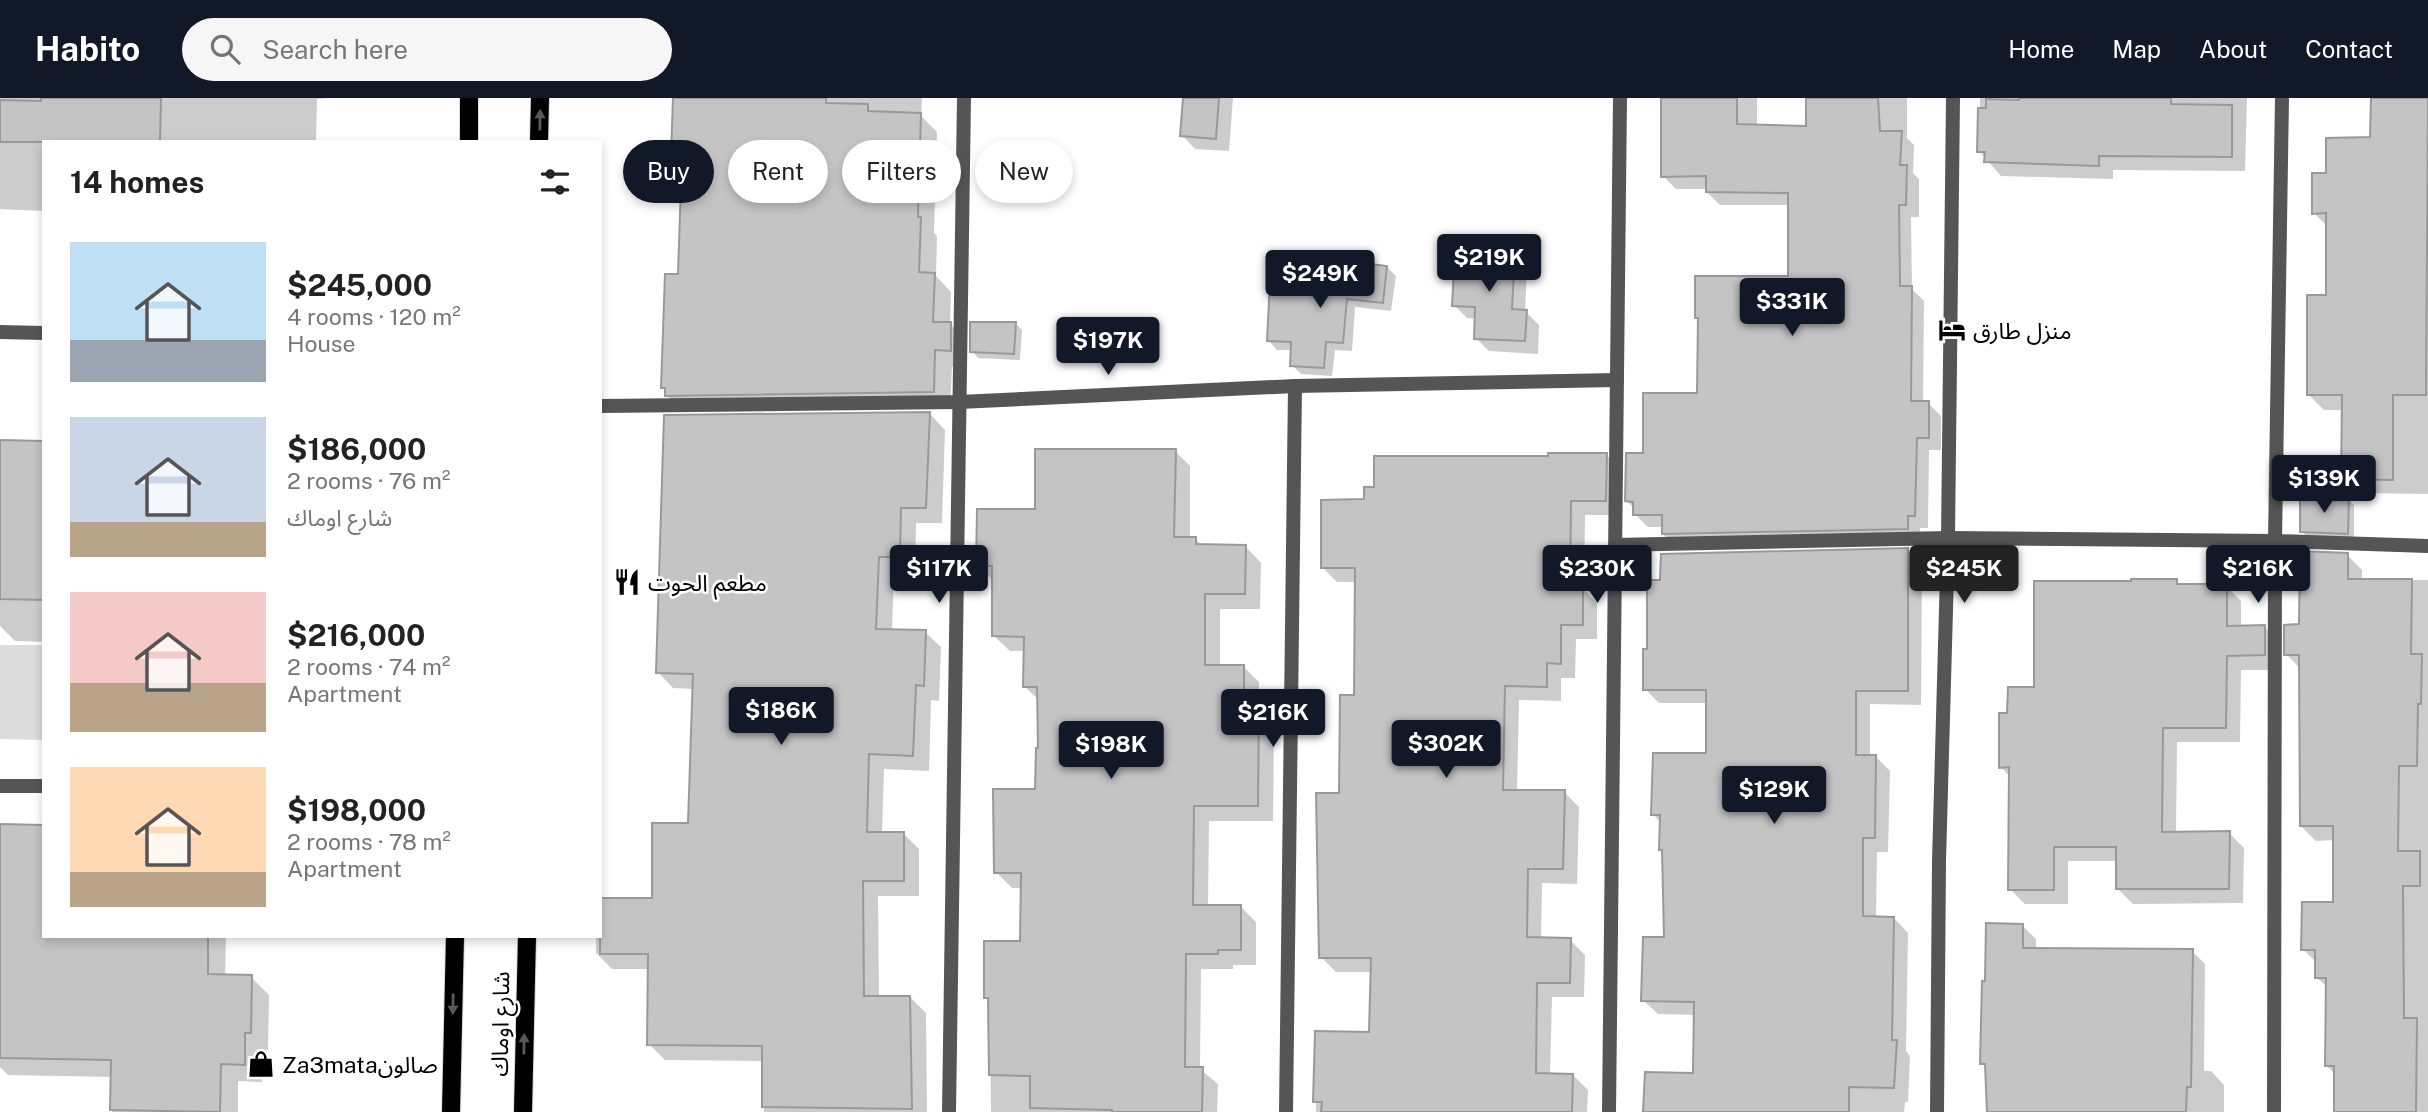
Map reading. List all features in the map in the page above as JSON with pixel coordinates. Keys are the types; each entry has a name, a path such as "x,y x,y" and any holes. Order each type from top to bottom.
{"main road":[{"path":"469,98 469,140"},
{"path":"539,140 540,98"},
{"name":"شارع اوماك","path":"451,1112 455,938"},
{"name":"شارع اوماك","path":"523,1112 527,938"}],"street":[{"path":"950,1112 964,98"},
{"path":"1609,1112 1620,98"},
{"path":"1937,1112 1953,98"},
{"path":"2274,1112 2275,541 2282,98"},
{"path":"0,332 42,333"},
{"path":"602,406 959,402 1295,386 1617,380"},
{"path":"1286,1112 1295,386"},
{"path":"1615,545 1948,538 2428,545"},
{"path":"0,786 42,786"}],"shaded area":[{"path":"0,645 42,645 42,740 0,739"}],"building":[{"path":"41,98 161,98 160,140 0,142 0,100 41,101"},
{"path":"673,98 826,98 826,103 868,104 868,111 921,113 920,140 842,140 842,203 918,203 918,217 921,217 919,272 935,273 933,322 951,322 951,351 935,350 934,392 665,396 665,388 661,388 665,274 678,274 680,203 714,203 714,140 672,140"},
{"path":"1183,98 1219,98 1216,139 1180,136"},
{"path":"1661,98 1737,98 1737,124 1806,126 1806,98 1878,98 1880,131 1902,131 1900,165 1907,165 1906,205 1899,205 1900,286 1912,286 1911,401 1929,401 1929,438 1917,438 1915,516 1908,516 1908,529 1662,534 1662,515 1633,515 1633,502 1625,501 1626,453 1643,453 1643,393 1697,393 1698,318 1695,318 1695,276 1788,276 1788,193 1706,192 1706,176 1661,177"},
{"path":"2171,98 2171,104 2232,105 2232,157 2099,156 2099,166 1984,162 1985,152 1977,152 1978,108 1986,108 1986,99"},
{"path":"2371,98 2428,98 2426,395 2393,395 2393,480 2341,479 2342,395 2307,395 2307,295 2326,295 2326,213 2312,214 2312,173 2326,173 2326,138 2370,137"},
{"path":"1455,249 1515,252 1512,309 1527,310 1525,341 1474,339 1475,307 1452,306"},
{"path":"1339,260 1387,266 1383,303 1347,299 1343,343 1326,342 1324,368 1290,366 1291,342 1267,341 1270,281 1336,286"},
{"path":"970,322 1016,322 1014,354 970,352"},
{"path":"930,412 926,508 901,508 900,557 879,557 876,629 926,630 924,686 916,685 913,756 869,754 867,832 904,832 904,881 863,881 864,996 910,996 912,1109 762,1107 762,1046 647,1045 648,954 600,954 602,898 652,898 652,823 688,823 693,674 656,673 664,415"},
{"path":"0,440 42,441 42,600 0,599"},
{"path":"1035,449 1176,449 1174,537 1196,537 1196,544 1246,545 1245,594 1205,594 1205,665 1244,665 1244,702 1259,702 1258,806 1194,806 1193,905 1241,905 1241,950 1218,950 1218,954 1186,954 1185,1067 1203,1067 1202,1112 1030,1108 1030,1076 989,1075 988,998 984,998 984,941 1020,941 1021,873 994,873 993,789 1035,789 1038,748 1037,687 1023,687 1024,637 992,636 992,566 976,566 977,509 1035,509"},
{"path":"1548,453 1607,453 1606,501 1571,501 1570,586 1583,586 1583,625 1561,625 1561,664 1547,663 1547,687 1505,686 1503,790 1565,790 1563,869 1528,869 1527,937 1571,938 1570,983 1537,983 1536,1073 1573,1074 1572,1112 1321,1112 1322,1102 1313,1102 1315,1031 1369,1032 1371,958 1319,958 1316,793 1339,793 1340,695 1354,695 1355,568 1321,568 1321,500 1364,499 1364,487 1374,487 1374,456 1548,456"},
{"path":"2300,496 2349,497 2348,534 2300,532"},
{"path":"1908,548 1908,691 1856,691 1856,755 1876,755 1875,838 1863,838 1863,916 1894,917 1892,1040 1897,1040 1894,1088 1849,1087 1849,1112 1643,1112 1645,1072 1693,1073 1694,1002 1641,1001 1643,937 1664,937 1662,850 1659,850 1660,815 1651,815 1653,753 1706,753 1706,690 1643,690 1643,649 1647,649 1647,580 1660,580 1661,554"},
{"path":"2300,551 2348,553 2348,579 2412,579 2411,654 2422,654 2421,704 2418,704 2417,766 2399,766 2398,851 2420,851 2420,886 2403,886 2404,1018 2417,1018 2416,1112 2334,1112 2334,1066 2325,1066 2326,978 2315,978 2315,950 2301,950 2302,902 2333,902 2333,826 2300,826 2299,655 2284,655 2284,625 2299,624"},
{"path":"2177,579 2177,584 2227,584 2227,626 2265,625 2265,655 2227,656 2226,728 2163,728 2162,832 2230,831 2229,889 2116,889 2116,847 2054,847 2054,890 2008,890 2009,767 1999,768 1999,713 2007,713 2008,687 2034,687 2034,581"},
{"path":"0,824 42,825 42,938 208,938 208,974 252,975 251,1033 245,1033 245,1065 221,1064 220,1112 110,1110 111,1060 0,1058"},
{"path":"1986,923 2023,924 2023,948 2193,949 2191,1087 2187,1087 2186,1112 1987,1112 1985,1064 1980,1064"}],"place":[{"name":"منزل طارق","path":"1952,330"},
{"name":"مطعم الحوت","path":"627,582"},
{"name":"Za3mataصالون","path":"261,1064"}]}
